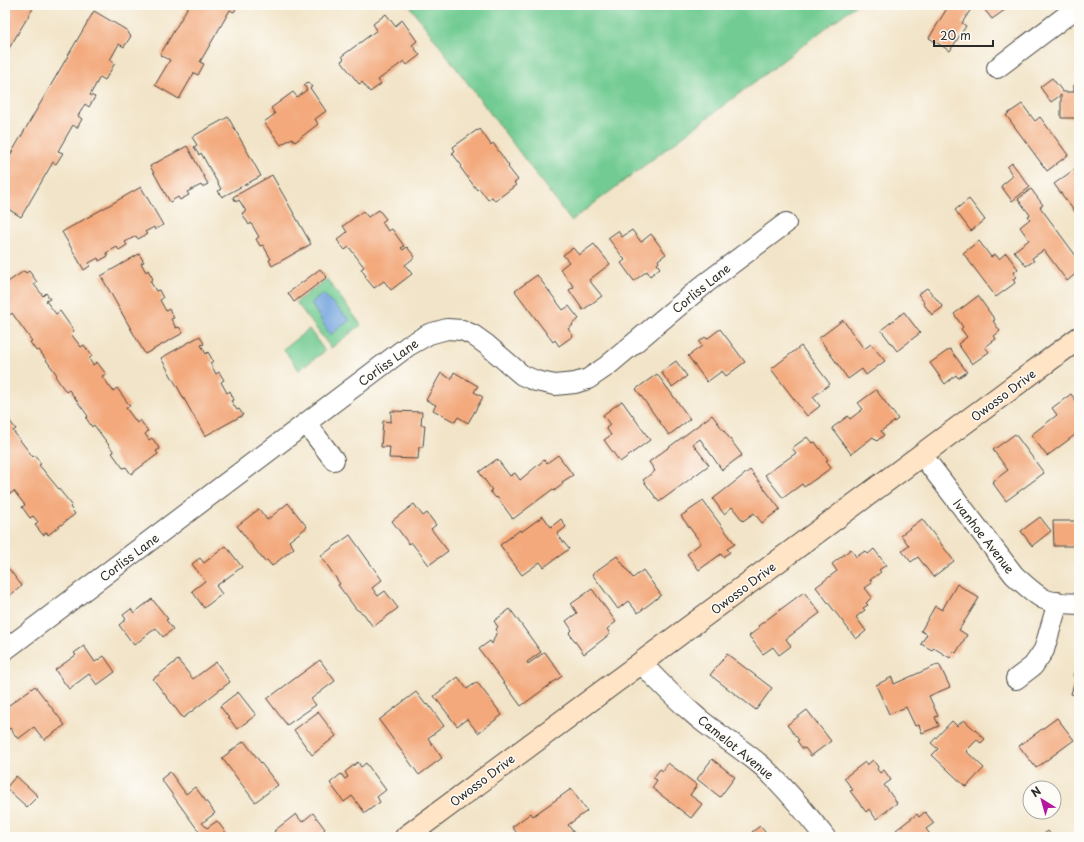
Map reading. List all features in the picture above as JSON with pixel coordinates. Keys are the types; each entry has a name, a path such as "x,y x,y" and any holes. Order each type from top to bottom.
{"street":[{"path":"997,68 1079,6"},
{"name":"Corliss Lane","path":"5,650 408,346 429,334 447,329 462,330 473,335 522,375 536,381 555,385 575,383 588,378 607,366 706,283 786,223"},
{"name":"Owosso Drive","path":"406,837 1079,338"},
{"path":"306,423 334,460"},
{"name":"Ivanhoe Avenue","path":"922,455 1014,575 1027,587 1044,599 1079,604"},
{"path":"1016,679 1033,666 1044,650 1058,602"},
{"name":"Camelot Avenue","path":"641,663 674,698 761,766 785,788 825,837"}],"green space":[{"path":"409,5 856,5 571,221"},
{"path":"327,279 361,325 331,348 296,302"},
{"path":"309,329 325,351 299,370 283,349"}],"water":[{"path":"323,294 350,320 330,335 311,303"}],"building":[{"path":"5,5 35,5 5,55"},
{"path":"189,5 238,5 234,12 230,10 200,62 204,64 198,75 194,73 179,99 155,85 170,60 160,55"},
{"path":"949,5 964,5 971,9 962,23 966,26 950,51 929,38"},
{"path":"981,5 1012,5 992,19"},
{"path":"94,11 128,31 127,33 131,36 124,47 119,44 110,60 115,63 105,80 100,77 90,95 95,97 89,107 85,104 78,116 82,119 77,128 73,125 58,151 63,153 56,164 53,162 21,217 5,207 5,184 9,177 5,174 5,164"},
{"path":"386,14 395,26 402,20 417,41 412,45 420,55 407,65 404,61 378,80 381,84 370,92 362,82 359,84 341,61 344,59 342,56 377,30 373,24"},
{"path":"1052,78 1063,92 1074,92 1074,85 1079,85 1079,118 1061,118 1061,95 1051,102 1040,87"},
{"path":"308,82 312,87 310,88 326,111 315,119 318,124 295,142 292,138 281,145 264,122 275,114 271,108 293,92 297,97 307,90 304,85"},
{"path":"1022,104 1035,121 1040,117 1068,155 1047,171 1006,115"},
{"path":"228,117 261,176 222,197 218,191 221,189 201,153 199,155 194,147 197,145 192,137"},
{"path":"480,129 491,145 493,143 518,180 514,183 516,185 495,201 492,197 488,200 479,188 477,190 460,167 462,166 452,153 455,151 453,147"},
{"path":"187,146 208,184 202,187 201,185 187,192 189,195 180,200 178,197 170,202 150,166"},
{"path":"1012,163 1030,187 1012,201 1001,186 1013,176 1007,167"},
{"path":"1079,166 1079,209 1075,212 1054,184"},
{"path":"272,175 311,244 272,266 269,260 271,259 263,245 260,246 256,239 259,237 251,223 249,225 242,213 246,211 239,200 236,202 233,197"},
{"path":"141,187 163,225 155,230 154,227 145,232 147,234 138,239 136,236 125,242 127,245 119,250 117,247 106,253 108,256 99,261 98,258 89,263 90,266 84,270 62,232"},
{"path":"1031,189 1043,205 1040,207 1079,260 1079,271 1067,281 1044,250 1032,258 1034,261 1026,266 1014,251 1029,240 1020,227 1030,219 1028,216 1030,215 1018,199"},
{"path":"969,199 985,220 971,231 955,210"},
{"path":"379,210 386,219 382,222 388,231 392,229 404,246 401,248 403,250 407,247 415,257 405,265 412,274 391,290 384,281 374,288 365,277 366,276 361,269 364,267 349,247 345,250 337,240 347,232 343,226 363,211 368,217"},
{"path":"632,230 641,242 651,234 666,254 658,260 659,262 657,264 660,268 650,276 647,271 634,281 621,263 625,260 608,238 618,231 622,237"},
{"path":"979,241 991,257 995,254 999,259 1006,253 1018,269 1013,273 1016,277 1013,279 1015,283 996,297 963,253"},
{"path":"594,244 610,264 589,280 602,296 583,310 569,290 574,287 560,269 569,262 563,255 573,248 579,255"},
{"path":"139,254 144,262 141,263 146,272 148,270 153,279 150,281 156,291 159,290 163,298 160,300 166,311 169,309 174,318 171,319 176,328 179,327 183,333 145,354 101,276"},
{"path":"320,269 327,277 294,302 288,293"},
{"path":"24,271 26,273 29,271 37,282 34,284 43,296 46,293 50,299 46,301 56,314 60,311 74,331 71,334 81,347 84,345 92,356 89,359 93,365 97,362 106,374 102,376 113,391 117,388 130,406 126,408 137,423 140,420 148,431 145,434 149,440 152,438 160,449 156,451 158,454 131,474 126,467 123,468 112,453 114,452 94,425 92,427 86,418 88,416 69,390 66,392 55,376 57,375 39,350 36,351 30,342 32,341 12,313 10,315 5,309 5,284"},
{"path":"537,275 563,310 569,306 579,319 568,329 573,336 559,346 555,340 553,342 515,291"},
{"path":"927,288 943,307 932,315 918,294"},
{"path":"978,296 995,320 993,321 1000,331 994,336 996,339 985,347 989,352 972,364 958,344 967,337 961,329 963,327 954,314"},
{"path":"904,312 920,333 897,351 881,330"},
{"path":"843,320 864,349 871,344 885,361 866,375 862,369 848,379 819,338"},
{"path":"720,329 745,362 726,376 722,371 707,382 688,356 702,346 699,342 705,337 707,339"},
{"path":"200,336 204,344 201,345 206,354 208,352 213,361 210,363 216,374 219,372 224,380 221,382 227,393 230,391 234,400 231,401 237,410 239,409 243,415 205,436 161,358"},
{"path":"801,346 830,384 813,397 820,406 807,416 771,369"},
{"path":"950,349 967,372 958,378 956,375 945,384 930,363"},
{"path":"676,361 687,376 672,387 661,372"},
{"path":"454,372 478,386 474,392 483,397 468,423 458,417 455,422 433,410 436,405 426,400 441,373 451,379"},
{"path":"657,374 690,419 669,435 636,389"},
{"path":"876,390 898,419 881,431 884,435 877,441 873,437 851,454 832,428 848,416 850,419 863,409 858,403"},
{"path":"1071,394 1079,405 1079,432 1047,456 1031,435 1057,415 1052,408"},
{"path":"622,401 650,440 620,462 604,440 611,435 606,428 610,425 603,415"},
{"path":"391,411 422,412 421,425 425,425 423,447 419,447 418,459 389,458 390,447 381,447 383,421 391,422"},
{"path":"5,415 16,429 13,431 33,457 35,455 41,464 39,465 72,505 70,507 75,514 48,535 47,532 43,535 35,525 38,522 33,516 30,518 22,507 25,505 14,491 10,494 5,486"},
{"path":"712,415 742,455 722,470 700,439 693,444 709,465 659,502 643,480 655,471 649,462"},
{"path":"1015,434 1044,473 1006,501 992,482 1008,470 993,450"},
{"path":"807,437 812,443 815,442 828,460 826,461 831,468 804,487 802,484 783,498 765,475 796,453 792,448"},
{"path":"558,455 573,475 562,482 563,484 554,491 553,489 513,519 497,497 496,498 490,491 492,490 479,472 497,459 510,476 515,473 520,480 544,460 547,463"},
{"path":"750,470 780,509 762,523 754,513 743,521 732,507 724,514 713,499"},
{"path":"703,501 735,544 727,549 730,552 723,557 721,554 699,570 687,554 701,543 681,516"},
{"path":"288,503 307,527 289,541 294,548 272,566 267,560 265,562 237,526 259,509 267,520"},
{"path":"414,504 423,516 427,513 436,525 431,529 448,551 429,565 411,542 409,544 392,521"},
{"path":"543,516 551,527 561,519 566,527 557,534 569,549 544,567 540,562 522,575 500,545 520,530 521,532"},
{"path":"1040,517 1051,531 1032,546 1021,531"},
{"path":"922,519 954,561 933,577 918,557 911,562 902,551 909,546 901,535"},
{"path":"1053,521 1079,521 1079,546 1054,546"},
{"path":"350,535 382,580 372,588 378,596 385,591 398,608 373,627 364,614 356,609 338,585 340,584 321,556"},
{"path":"226,546 242,567 216,586 222,594 204,608 192,591 205,581 192,564 200,558 204,563"},
{"path":"851,549 856,557 865,551 868,554 874,549 886,565 879,570 881,572 870,580 872,583 865,588 872,597 866,603 868,605 863,608 865,610 856,617 866,631 856,639 816,587 837,571 832,564"},
{"path":"617,556 633,578 643,570 661,595 638,613 628,601 618,609 592,574"},
{"path":"5,564 22,586 5,599"},
{"path":"957,584 979,598 959,630 967,635 956,653 954,651 950,658 934,648 932,650 921,644 927,634 921,631 935,606 942,610"},
{"path":"592,589 616,622 607,629 610,634 584,654 569,633 572,630 566,621 577,613 571,604"},
{"path":"804,592 820,613 786,639 791,646 779,655 773,647 763,654 749,636 759,628 758,626"},
{"path":"152,599 168,619 166,620 173,629 163,637 156,628 134,645 119,625 126,619 123,615 131,609 134,613"},
{"path":"510,609 541,652 527,662 528,664 545,652 562,676 521,706 479,649 490,641 492,644 497,631 496,629 498,627 494,621"},
{"path":"84,646 95,662 104,656 115,672 97,685 89,674 69,689 55,670 76,655 74,653"},
{"path":"727,654 772,688 756,710 710,675"},
{"path":"1079,656 1079,696 1071,694 1076,677 1073,676"},
{"path":"178,660 193,679 216,662 230,682 183,718 153,679"},
{"path":"320,660 335,681 311,699 316,705 287,725 267,699"},
{"path":"939,664 950,687 929,696 938,716 935,717 939,726 922,733 919,725 915,726 906,707 889,714 876,685 892,677 894,684"},
{"path":"458,677 467,689 477,682 502,715 478,733 467,719 457,726 434,696"},
{"path":"35,686 65,725 44,740 34,727 18,739 10,728 5,732 5,708"},
{"path":"238,692 256,715 237,729 220,706"},
{"path":"416,692 426,705 428,704 444,726 428,738 442,758 419,775 379,720"},
{"path":"807,710 831,741 811,756 805,748 803,749 797,741 799,740 787,725"},
{"path":"318,712 336,736 312,755 294,730"},
{"path":"1057,718 1074,740 1036,768 1019,746"},
{"path":"964,720 985,739 981,743 977,740 966,751 984,768 966,787 932,755 938,749 931,743 952,721 957,726"},
{"path":"244,741 278,785 255,802 222,758"},
{"path":"712,759 735,777 720,797 697,779"},
{"path":"873,760 880,773 884,770 891,780 884,785 897,803 876,819 869,809 866,812 850,791 853,790 844,778 865,762 867,765"},
{"path":"358,762 361,767 366,763 386,790 377,797 380,802 365,813 352,796 344,802 330,783 341,774 345,779 348,777 345,772"},
{"path":"668,763 697,785 690,795 702,804 691,818 652,788 657,780 653,778 660,769 663,771"},
{"path":"170,772 186,794 195,787 215,813 202,823 207,828 217,821 227,834 223,837 196,837 200,833 161,779"},
{"path":"16,776 38,796 27,807 6,788"},
{"path":"571,789 587,811 568,825 577,837 520,837 512,827 531,813 533,816"},
{"path":"925,812 934,823 926,829 932,837 901,837 896,830 917,814 919,817"},
{"path":"313,813 325,829 318,835 319,837 272,837 277,834 274,831 296,814 302,822"},
{"path":"760,826 769,837 750,837 754,834 752,832"},
{"path":"1048,831 1053,837 1040,837"}]}
